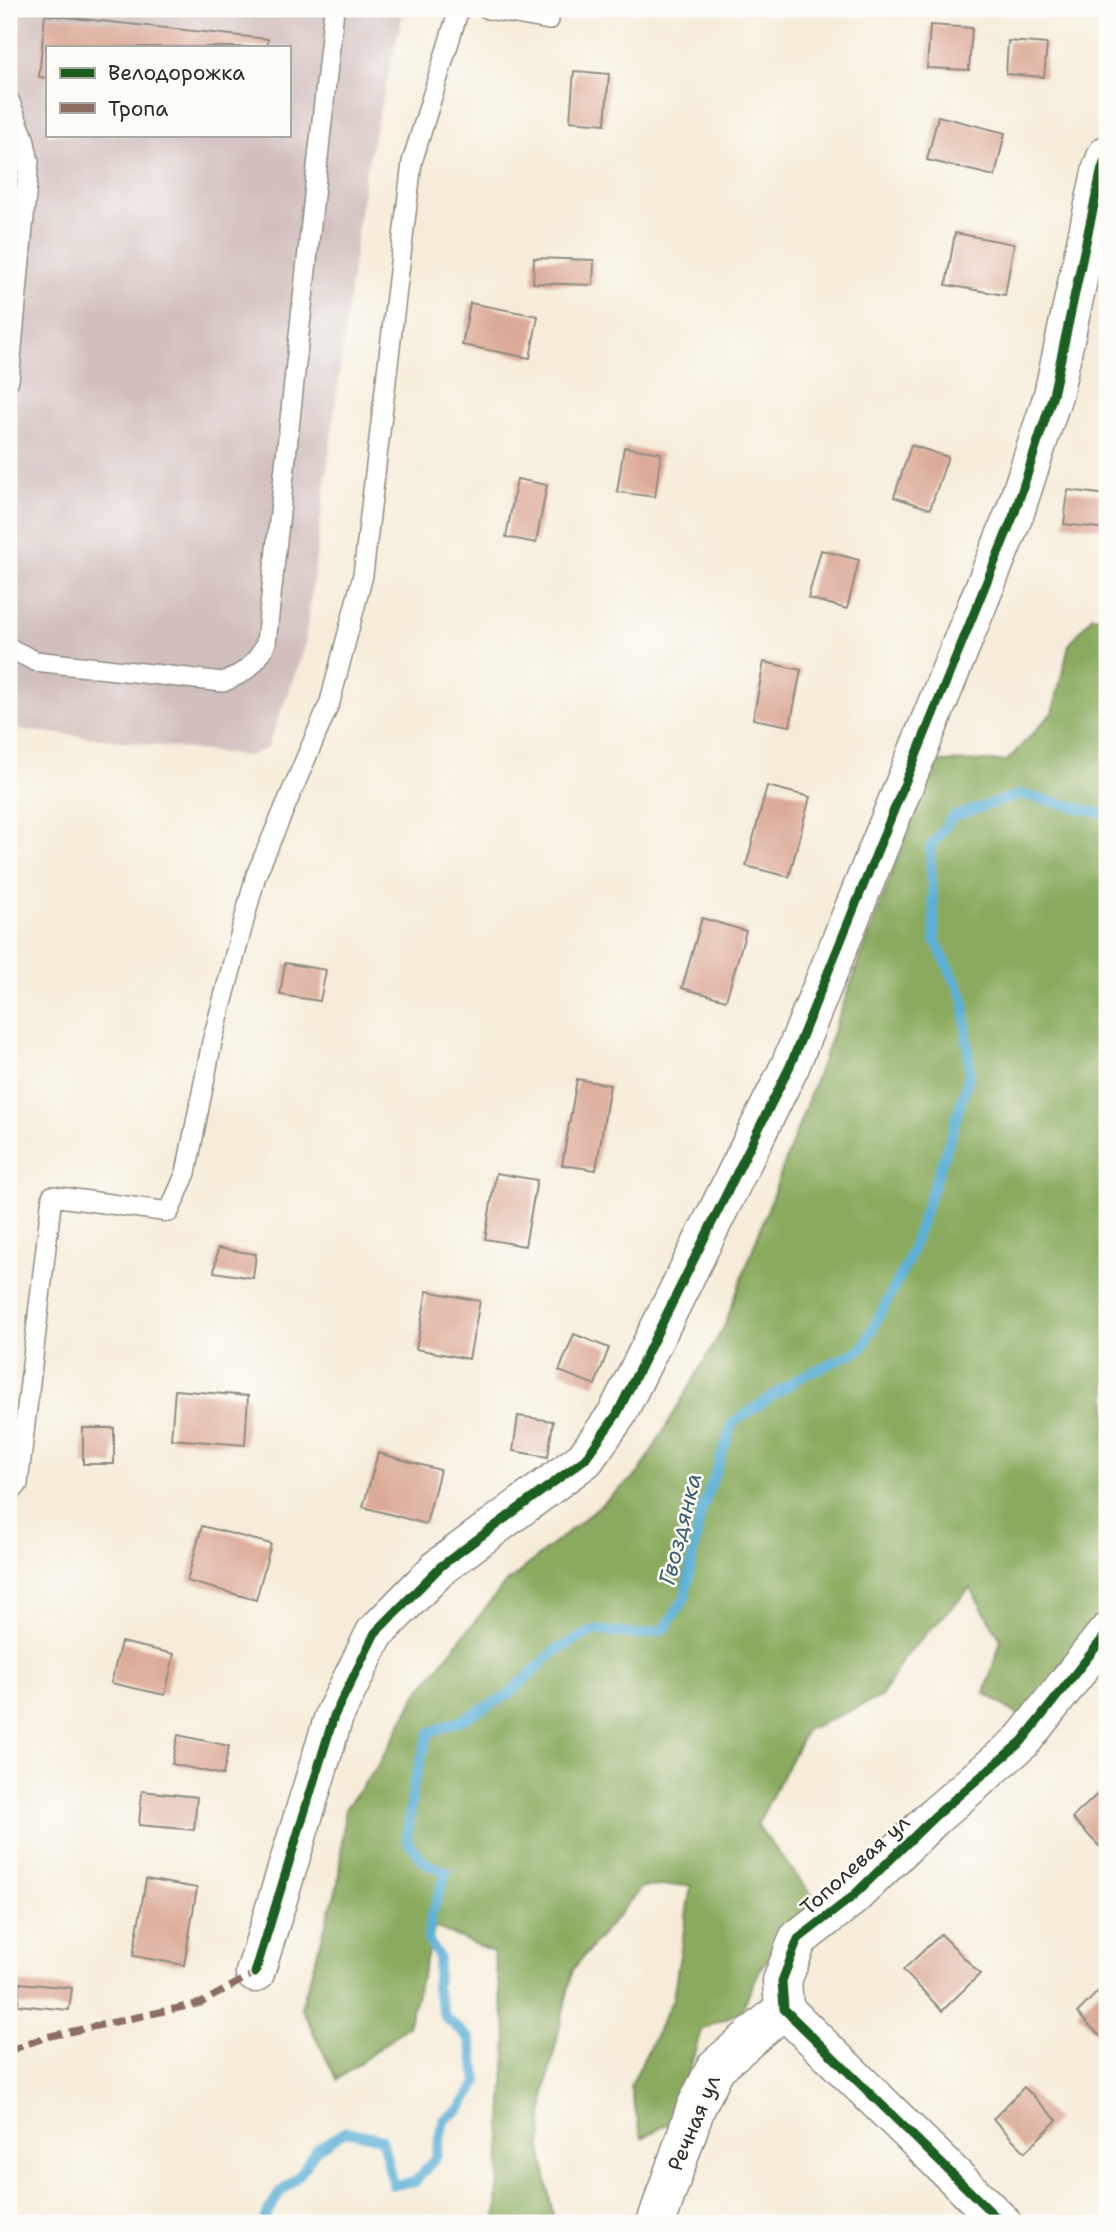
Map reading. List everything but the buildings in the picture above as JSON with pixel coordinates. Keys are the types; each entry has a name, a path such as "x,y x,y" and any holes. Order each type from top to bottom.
{"street":[{"path":"255,1973 334,1716 375,1633 441,1566 585,1459 609,1426 790,1066 1015,512 1053,395 1107,155"},
{"name":"Тополевая ул","path":"784,2009 782,1981 798,1939 852,1897 935,1816 1022,1741 1107,1633"},
{"path":"784,2009 1002,2223"},
{"name":"Речная ул","path":"656,2223 696,2107 716,2067 784,2009"}],"lane":[{"path":"9,648 35,661 223,682 243,674 259,659 267,643 334,9"},
{"path":"9,1494 18,1484 52,1196 169,1212 186,1173 212,1042 256,875 330,702 363,575 412,162 459,9"},
{"path":"488,9 549,20"},
{"path":"9,100 24,138 29,162 9,380"}],"shaded area":[{"path":"9,9 404,9 365,173 304,650 267,748 247,756 9,728"}],"green space":[{"path":"1092,616 1107,618 1107,1626 1048,1735 985,1693 1001,1640 970,1588 904,1657 881,1697 806,1730 757,1825 825,1912 762,1965 741,2011 701,2030 675,2120 642,2138 630,2087 673,1999 691,1885 642,1887 573,1969 545,2091 541,2147 554,2223 496,2223 507,2033 493,1952 435,1927 408,2026 337,2080 301,2007 338,1884 345,1809 379,1764 417,1694 503,1586 639,1473 724,1327 933,762 1007,761 1053,712 1069,645"}],"waterway":[{"name":"Гвоздянка","path":"262,2223 278,2195 299,2175 317,2149 346,2131 382,2139 393,2185 415,2182 436,2157 444,2120 460,2109 478,2082 470,2039 445,2017 436,1988 439,1958 428,1939 431,1915 447,1872 425,1863 407,1841 413,1786 429,1733 462,1720 508,1695 556,1650 595,1630 640,1635 665,1629 685,1597 701,1513 733,1423 799,1378 862,1349 907,1263 970,1072 964,999 935,940 930,848 952,817 1021,794 1107,815"}],"marked path":[{"path":"9,2051 46,2037 201,2003 255,1973"}],"cycle path":[{"path":"255,1973 334,1716 375,1633 441,1566 585,1459 617,1414 790,1066 1015,512 1053,395 1107,155"},
{"path":"1002,2223 784,2009 782,1981 798,1939 852,1897 935,1816 1022,1741 1107,1633"}]}
